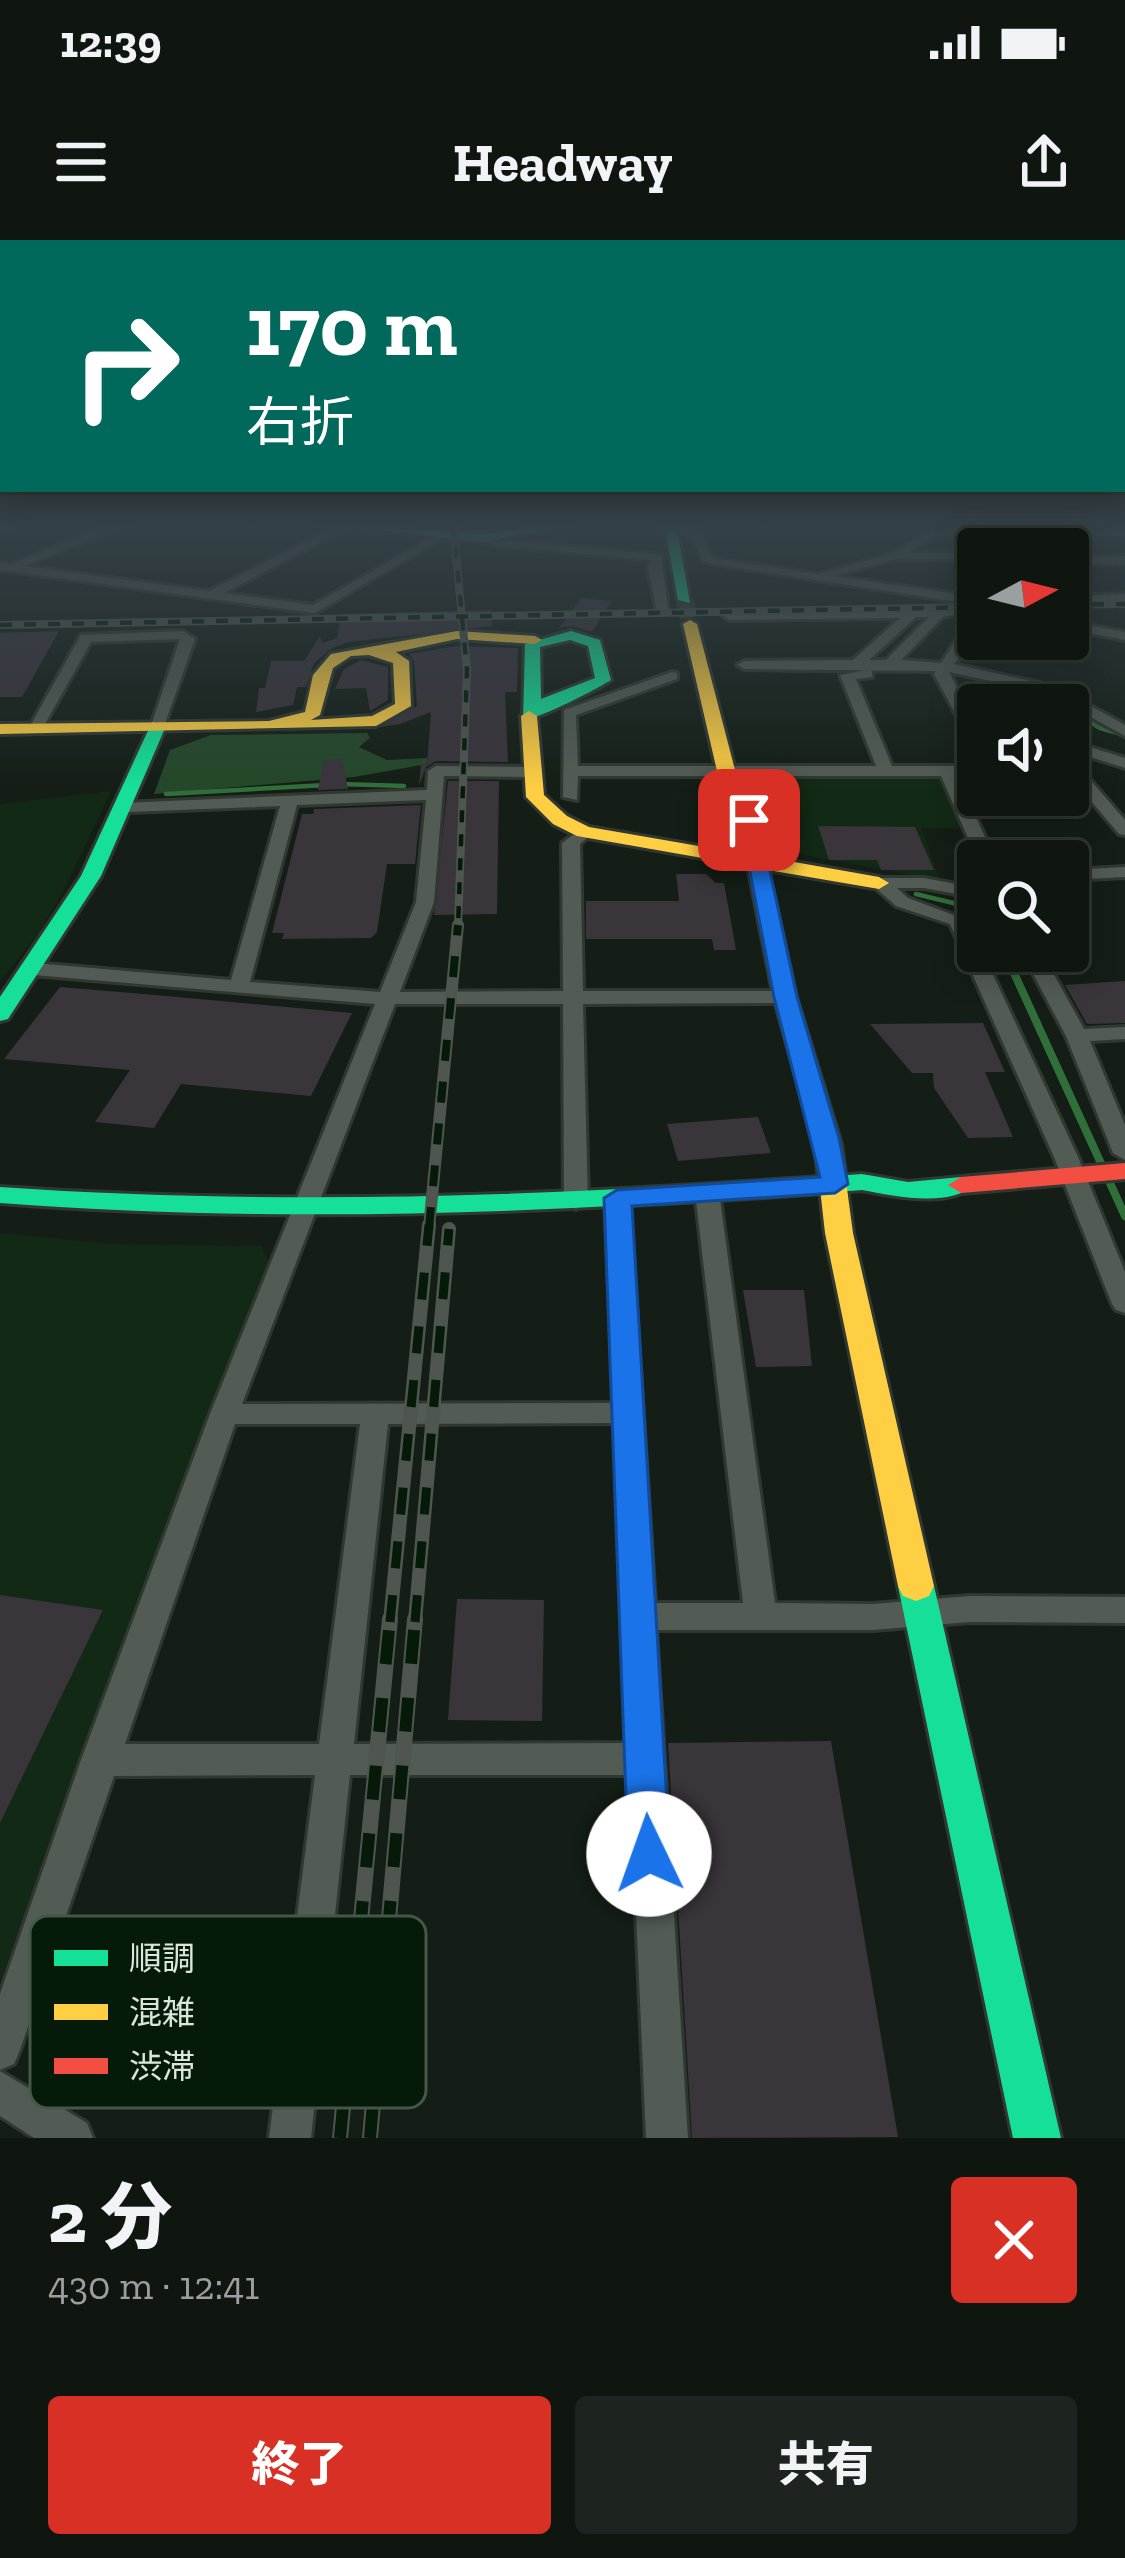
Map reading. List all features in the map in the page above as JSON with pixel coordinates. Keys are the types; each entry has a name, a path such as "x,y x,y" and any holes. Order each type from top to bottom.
{"street":[{"path":"679,612 726,771 741,787 761,864 785,997 826,1138 848,1184 838,1233 1037,2138"},
{"path":"851,670 913,613"},
{"path":"888,666 940,613"},
{"path":"729,616 957,613"},
{"path":"1089,629 1125,636"},
{"path":"0,1014 68,921 128,807 188,639 183,635 86,638 35,728"},
{"path":"275,724 299,720 317,710 327,666 350,652 381,651 416,639 503,636 535,640 561,635 590,639 598,647 604,674 596,685 548,702 529,716"},
{"path":"535,640 531,648 535,686 529,716 530,772 536,797 545,809 584,832 879,883 957,889"},
{"path":"0,729 362,723 403,706 405,671 397,656 381,651"},
{"path":"744,670 942,670 957,653"},
{"path":"851,670 888,666 942,670 1054,690 1098,720 1125,730"},
{"path":"851,670 886,771"},
{"path":"942,670 957,702"},
{"path":"535,686 580,686 604,674"},
{"path":"571,797 569,713 672,676"},
{"path":"317,710 337,720 388,716"},
{"path":"1089,754 1125,767"},
{"path":"1089,770 1125,767"},
{"path":"46,1916 224,1414 424,902 436,771 530,772"},
{"path":"570,771 957,771"},
{"path":"946,771 977,840"},
{"path":"1089,791 1125,830"},
{"path":"128,807 435,795"},
{"path":"239,987 290,801"},
{"path":"576,1201 572,843 584,832"},
{"path":"1089,873 1125,872"},
{"path":"879,883 902,902 958,920 1076,1166 1125,1304"},
{"path":"34,969 387,998 785,997"},
{"path":"0,1195 170,1211 304,1214 848,1184 908,1190 1121,1160 1077,1036 1042,972"},
{"path":"1077,1036 1125,1033"},
{"path":"707,1192 761,1616"},
{"path":"617,1198 667,2138"},
{"path":"224,1414 627,1413"},
{"path":"317,1916 375,1414"},
{"path":"638,1616 1125,1610"},
{"path":"99,1760 644,1759"},
{"path":"0,2050 30,1962"},
{"path":"0,2092 72,2138"},
{"path":"290,2138 294,2108"}],"shaded area":[{"path":"367,733 370,738 359,747 387,760 427,758 427,764 354,777 154,794 170,750 211,735"},
{"path":"765,775 939,776 964,828 921,828 940,880 792,853 782,844"},
{"path":"111,791 39,933 0,981 0,804"},
{"path":"0,1233 111,1244 261,1246 269,1261 0,1981"}],"building":[{"path":"491,612 492,626 349,642 332,648 314,663 306,687 297,687 293,705 256,712 259,688 265,688 271,661 304,661 320,636 322,643 337,638 341,614"},
{"path":"571,612 605,612 592,632 559,628"},
{"path":"59,631 22,697 0,697 0,633"},
{"path":"457,646 518,648 517,692 505,692 508,762 436,761 426,767 419,786 421,764 427,764 431,712 380,727 417,706 414,661 409,654"},
{"path":"361,660 388,667 388,700 370,711 366,688 335,689 344,669"},
{"path":"342,759 348,789 318,790 324,760"},
{"path":"448,781 499,781 497,914 434,915"},
{"path":"421,805 415,864 387,864 377,932 371,938 282,939 284,933 272,933 302,814 313,814 314,809"},
{"path":"818,826 915,827 934,870 881,870 877,860 829,860"},
{"path":"676,874 706,874 724,883 736,950 714,950 712,939 586,939 586,901 679,901"},
{"path":"1125,981 1125,1023 1087,1024 1065,985"},
{"path":"60,987 352,1013 311,1096 181,1084 154,1128 95,1122 130,1070 4,1059"},
{"path":"983,1023 1005,1072 985,1072 1013,1137 968,1138 934,1088 933,1073 912,1073 870,1024"},
{"path":"758,1117 771,1153 678,1161 667,1124"},
{"path":"743,1290 804,1290 812,1366 756,1367"},
{"path":"0,1595 103,1610 0,1823"},
{"path":"457,1599 544,1600 542,1721 448,1720"},
{"path":"831,1741 898,2137 692,2138 668,1743"}],"waterway":[{"path":"779,670 849,670"},
{"path":"989,680 1001,684"},
{"path":"1089,721 1125,735"},
{"path":"341,784 404,786"},
{"path":"166,794 326,785"},
{"path":"916,894 957,904"},
{"path":"1014,972 1125,1216"}],"tunnel":[{"path":"687,612 690,624"}],"railway":[{"path":"461,612 462,616"},
{"path":"462,616 730,612"},
{"path":"0,625 462,616"},
{"path":"458,928 467,670 462,616"},
{"path":"429,1228 458,925"},
{"path":"390,1622 429,1225"},
{"path":"415,1622 449,1229"},
{"path":"361,1916 390,1619"},
{"path":"389,1916 415,1619"},
{"path":"340,2138 343,2108"},
{"path":"370,2138 373,2108"}],"traffic: fast":[{"path":"571,635 595,643 603,680 548,702 529,716 535,692 532,644 571,635"},
{"path":"0,1014 91,876 158,726"},
{"path":"0,1195 108,1203 323,1208 539,1203 862,1182 908,1190 961,1185"},
{"path":"916,1586 1037,2138"}],"traffic: slow":[{"path":"690,624 726,771 741,787 785,997 828,1144 839,1233 916,1586"},
{"path":"381,651 457,635 535,640"},
{"path":"0,729 331,725 376,721 403,706 401,661 369,650 336,657 321,675 312,715 275,724"},
{"path":"529,716 535,797 560,820 584,832 879,883"}],"traffic: jam":[{"path":"961,1185 1125,1171"}],"route":[{"path":"649,1854 617,1198 835,1184 785,997 749,820"}]}
